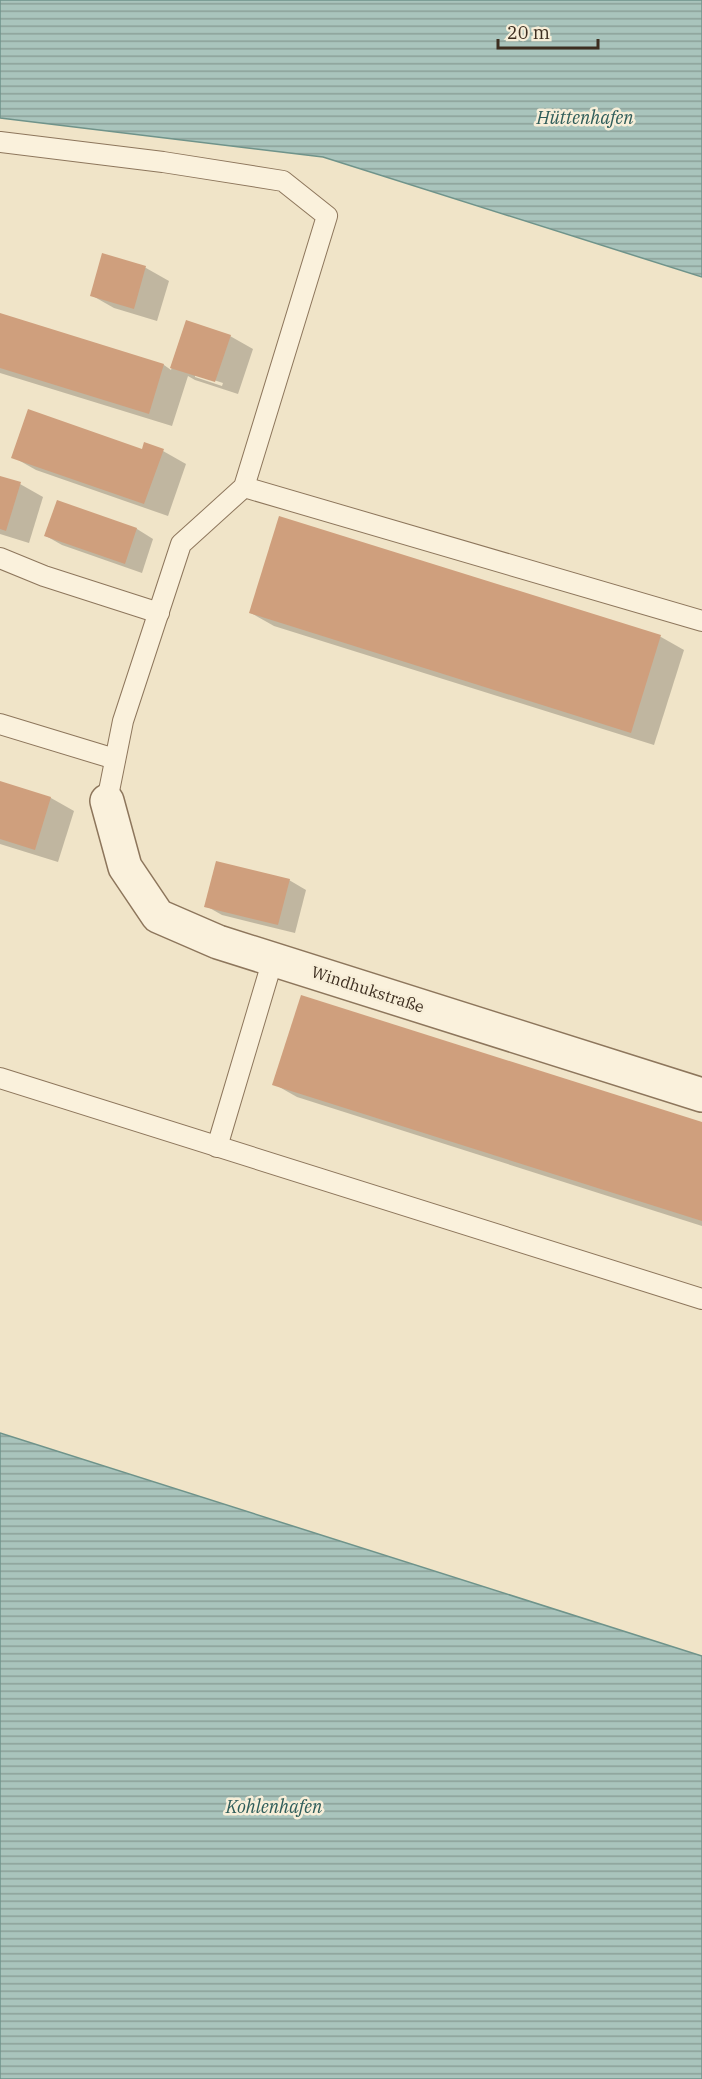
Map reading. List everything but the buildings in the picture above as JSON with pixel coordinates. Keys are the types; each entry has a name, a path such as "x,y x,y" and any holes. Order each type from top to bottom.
{"street":[{"name":"Windhukstraße","path":"107,801 125,867 158,916 218,942 702,1095"}],"lane":[{"path":"0,142 163,162 283,181 327,216 244,487 181,544 123,721 107,801"},
{"path":"244,487 702,621"},
{"path":"0,558 44,576 159,613"},
{"path":"0,724 115,759"},
{"path":"217,1147 273,959"},
{"path":"0,1077 702,1299"}],"water":[{"name":"Hüttenhafen","path":"0,0 702,0 702,277 323,157 0,118"},
{"name":"Kohlenhafen","path":"0,1433 702,1656 702,2079 0,2079"}]}
